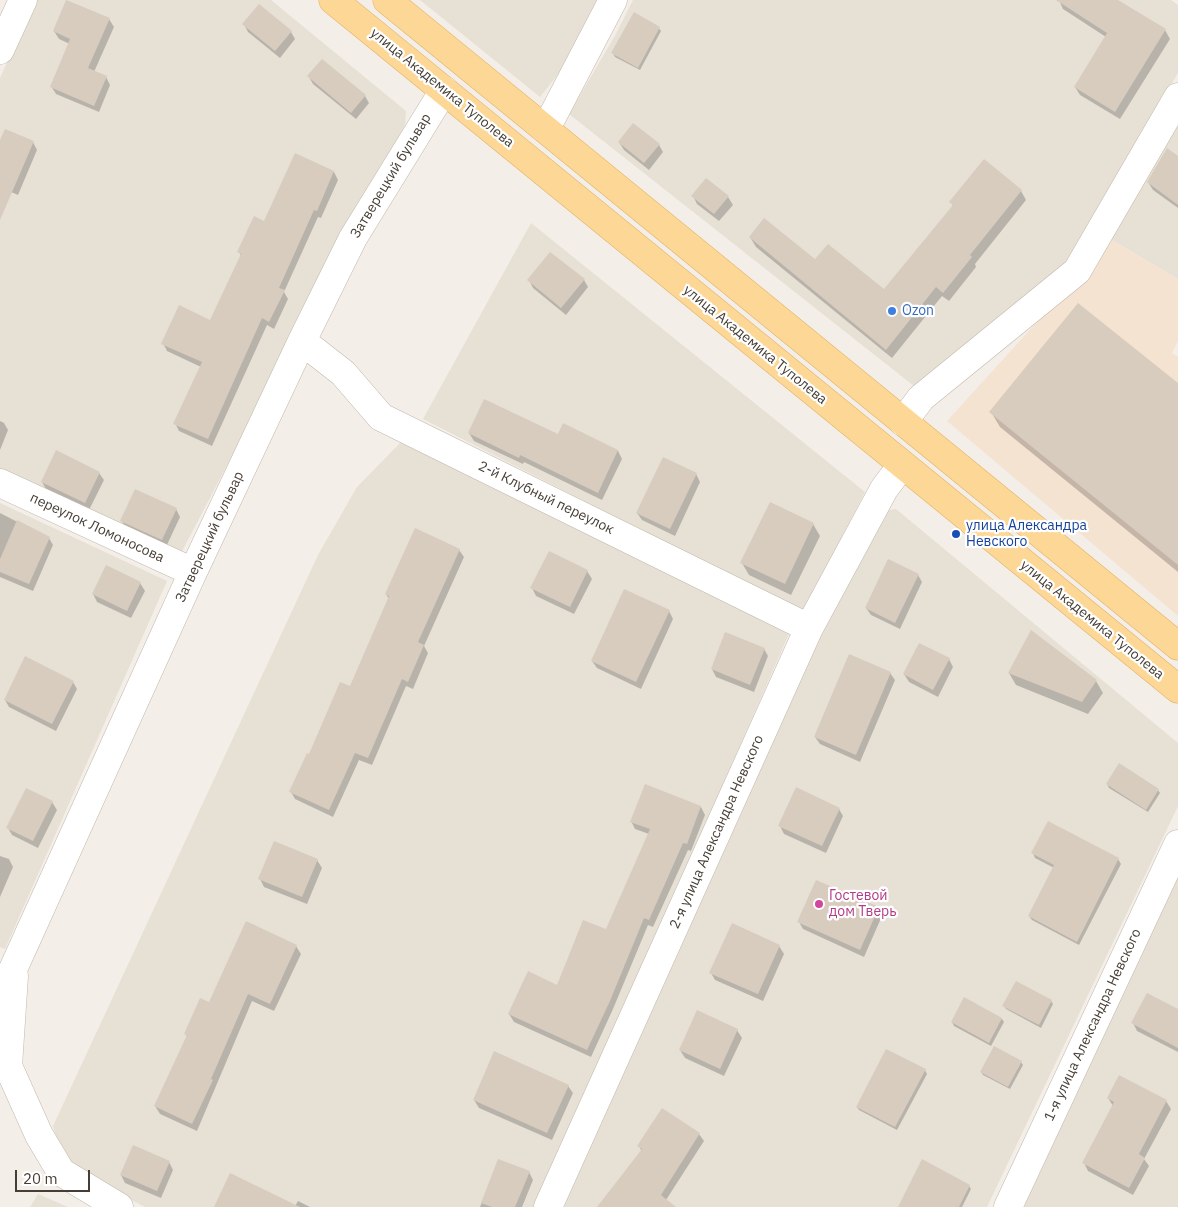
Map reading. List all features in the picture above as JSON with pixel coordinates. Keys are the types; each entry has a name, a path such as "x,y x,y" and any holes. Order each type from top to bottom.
{"main road":[{"name":"улица Академика Туполева","path":"333,0 1178,689"},
{"path":"387,0 1178,646"},
{"path":"444,90 454,84 466,82 480,83 495,89"}],"street":[{"path":"0,50 23,0"},
{"path":"544,128 552,117 613,0"},
{"name":"Затверецкий бульвар","path":"0,998 7,962 302,341 353,238 444,90"},
{"path":"903,422 921,398 1077,271 1178,97"},
{"name":"2-й Клубный переулок","path":"302,341 343,373 381,417 810,628"},
{"name":"2-я улица Александра Невского","path":"548,1207 810,628 884,489 902,465"},
{"name":"переулок Ломоносова","path":"0,483 193,572"},
{"name":"1-я улица Александра Невского","path":"1008,1207 1178,844"},
{"path":"7,962 8,1066 39,1135 61,1172 119,1207"}],"shaded area":[{"path":"36,0 271,0 406,111 405,125 178,559 0,473 0,78"},
{"path":"420,0 602,0 576,52 540,97"},
{"path":"633,0 1171,0 1178,5 1178,73 1069,260 914,386 569,114 616,34"},
{"path":"1178,108 1178,279 1110,239"},
{"path":"531,223 865,492 803,612 423,419"},
{"path":"1110,239 1178,279 1178,341 1172,353 1178,357 1178,616 947,421"},
{"path":"404,439 789,634 570,1133 535,1207 145,1207 81,1174 61,1153 53,1126 318,555 357,487"},
{"path":"0,503 167,581 5,949 0,947"},
{"path":"896,509 1178,743 1178,806 987,1207 559,1207 819,633 883,511"},
{"path":"1178,869 1178,1207 1019,1207"},
{"path":"38,1194 68,1207 30,1207"}],"building":[{"path":"66,0 110,18 88,68 107,76 94,106 50,87 70,39 53,31"},
{"path":"1056,0 1118,0 1166,29 1115,112 1074,87 1107,33"},
{"path":"259,4 292,31 275,51 242,24"},
{"path":"634,12 660,27 638,68 611,53"},
{"path":"322,59 366,95 351,113 307,76"},
{"path":"633,123 660,144 644,163 618,142"},
{"path":"5,129 34,141 0,220 0,140"},
{"path":"1167,148 1178,156 1178,205 1147,182"},
{"path":"295,153 334,171 317,211 314,210 279,288 285,290 269,322 262,318 208,439 173,424 202,362 161,344 179,305 210,320 241,254 237,252 254,216 264,221"},
{"path":"984,159 1022,190 970,255 972,257 943,293 936,287 886,350 749,237 764,218 815,259 828,244 884,289 953,205 949,202"},
{"path":"706,178 729,196 714,214 691,196"},
{"path":"550,252 585,279 561,308 527,280"},
{"path":"1078,303 1178,383 1178,565 989,412"},
{"path":"484,399 558,434 563,423 618,450 598,493 520,455 519,458 468,433"},
{"path":"56,450 100,472 85,503 41,482"},
{"path":"663,457 697,473 670,529 636,513"},
{"path":"135,489 177,508 162,540 120,521"},
{"path":"770,502 814,523 785,584 740,563"},
{"path":"17,520 50,537 29,584 0,572 0,559"},
{"path":"415,528 460,549 418,642 424,645 408,682 402,679 368,758 355,753 329,810 289,792 307,753 309,754 340,682 350,686 389,596 385,594"},
{"path":"549,551 588,570 570,607 530,588"},
{"path":"888,559 919,574 895,623 865,608"},
{"path":"106,565 141,582 127,611 92,594"},
{"path":"624,589 670,610 636,682 591,661"},
{"path":"1031,630 1097,680 1082,702 1008,673"},
{"path":"725,632 765,648 750,685 711,669"},
{"path":"919,643 950,658 933,690 903,674"},
{"path":"849,654 891,672 856,755 814,737"},
{"path":"25,656 74,681 52,724 4,700"},
{"path":"1119,763 1159,789 1146,810 1106,784"},
{"path":"645,784 701,806 687,844 683,843 649,920 644,918 610,1001 587,1050 508,1014 528,971 557,985 583,920 606,929 650,829 630,822"},
{"path":"796,787 840,808 822,846 778,826"},
{"path":"26,788 53,801 33,841 6,828"},
{"path":"1048,821 1119,858 1077,942 1028,916 1054,865 1031,853"},
{"path":"274,841 318,859 302,897 258,879"},
{"path":"816,880 879,907 860,950 797,922"},
{"path":"246,921 297,945 270,1004 248,994 211,1079 213,1080 192,1124 154,1106 187,1035 184,1034 200,998 209,1002"},
{"path":"732,923 780,945 758,994 709,973"},
{"path":"1016,981 1052,1000 1039,1025 1002,1006"},
{"path":"1147,993 1178,1009 1178,1048 1131,1023"},
{"path":"964,997 1002,1018 989,1043 951,1022"},
{"path":"697,1010 738,1029 720,1069 679,1050"},
{"path":"994,1046 1022,1061 1008,1087 980,1072"},
{"path":"886,1049 926,1069 895,1127 856,1107"},
{"path":"494,1051 569,1085 547,1133 473,1100"},
{"path":"1119,1075 1167,1100 1139,1154 1145,1158 1129,1188 1082,1163 1114,1102 1107,1098"},
{"path":"662,1108 700,1133 661,1195 676,1207 597,1207 642,1149 637,1146"},
{"path":"133,1145 170,1161 157,1191 120,1175"},
{"path":"498,1159 530,1171 515,1207 492,1207 481,1203"},
{"path":"922,1159 970,1185 959,1207 898,1207"},
{"path":"230,1173 300,1207 214,1207"}],"place":[{"name":"Ozon","path":"892,311"},
{"name":"улица Александра Невского","path":"956,534"},
{"name":"Гостевой дом Тверь","path":"819,904"}]}
